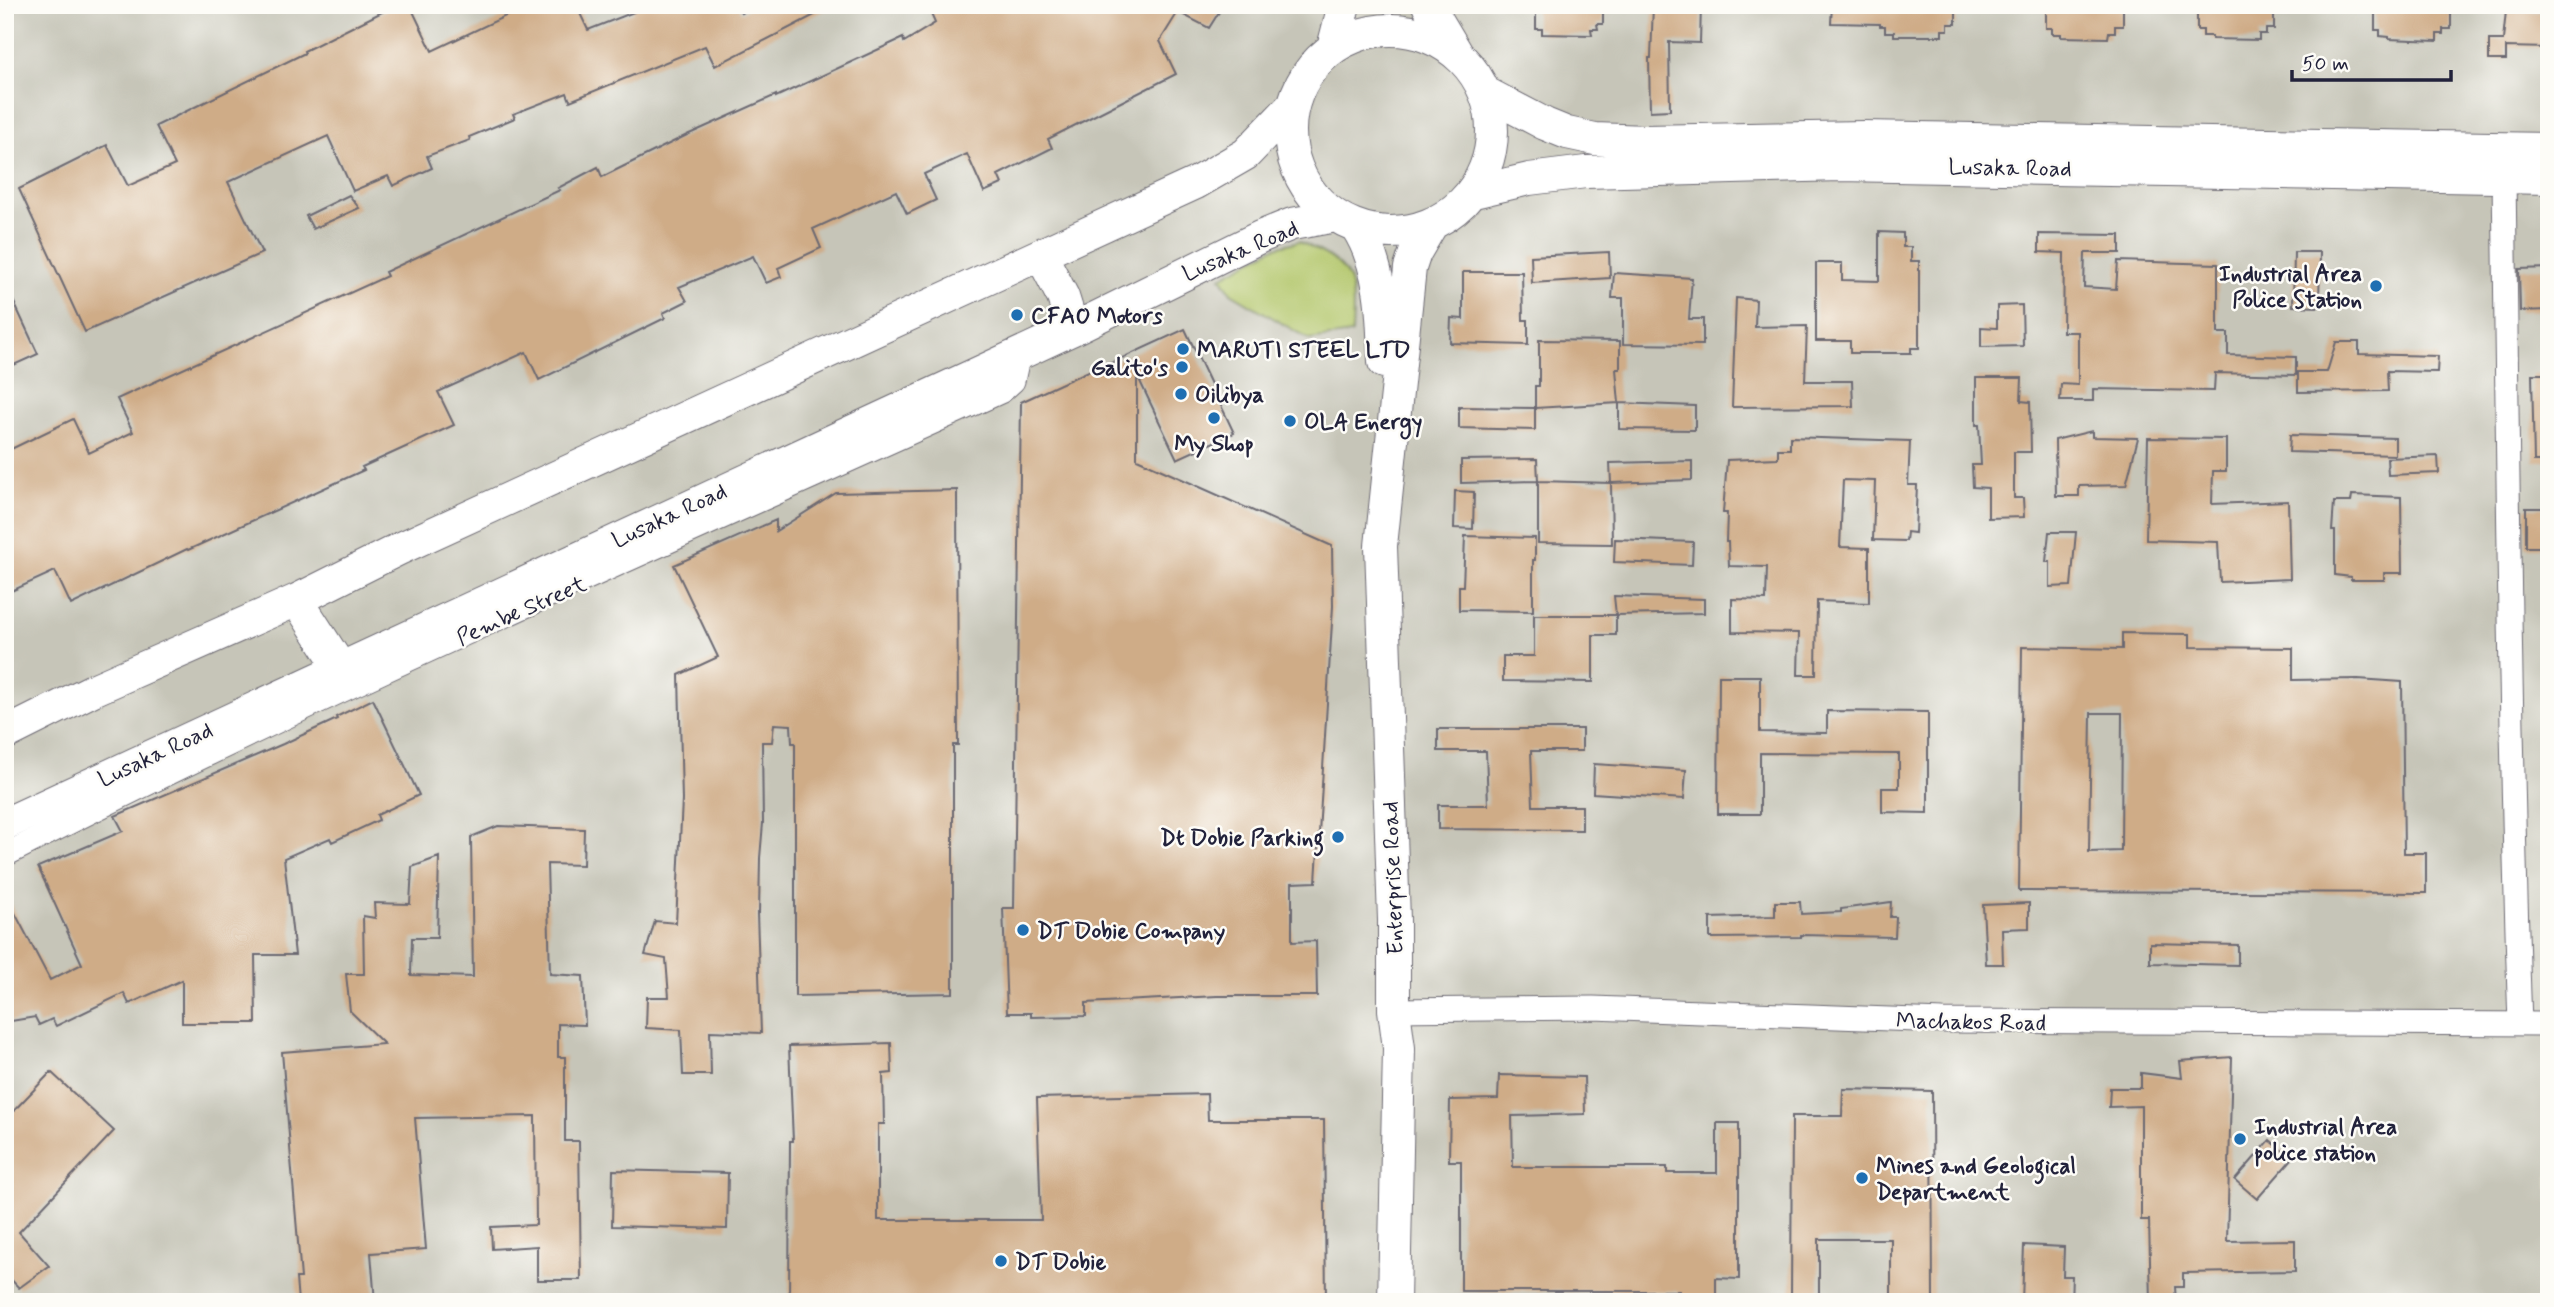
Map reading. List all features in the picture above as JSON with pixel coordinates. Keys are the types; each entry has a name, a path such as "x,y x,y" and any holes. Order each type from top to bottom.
{"main road":[{"path":"1333,48 1345,5"},
{"path":"1428,5 1458,55 1473,71 1486,93 1492,118 1492,144 1486,169 1474,192 1455,211 1432,225 1407,232 1381,232 1346,221 1317,200 1302,180 1293,156 1289,131 1292,106 1307,73 1333,48 1357,36 1383,30 1410,31 1435,40 1458,55"},
{"name":"Lusaka Road","path":"1486,93 1545,124 1567,133 1595,139 1863,137 2549,149"},
{"path":"5,734 93,690 298,600 399,548 1196,183 1246,154 1292,106"},
{"name":"Lusaka Road","path":"1474,192 1529,179 1586,172 1827,165 2549,178"},
{"name":"Lusaka Road","path":"5,824 340,667 531,592 1271,233 1292,224 1346,221"},
{"name":"Enterprise Road","path":"1346,221 1370,259 1381,298 1384,412 1390,454"},
{"name":"Enterprise Road","path":"1394,1302 1399,1048 1394,1010 1394,920 1381,547 1410,268 1415,253 1432,225"},
{"path":"1041,255 1058,285 1073,329"},
{"path":"298,600 340,667"}],"street":[{"path":"2504,177 2510,487 2511,768 2520,1024"},
{"name":"Pembe Street","path":"5,855 180,767 374,676 531,592"},
{"name":"Machakos Road","path":"1394,1010 1592,1008 1943,1021 2549,1024"}],"shaded area":[{"path":"5,5 2549,5 2549,1302 5,1302"}],"green space":[{"path":"1299,241 1331,258 1347,275 1353,298 1352,334 1310,340 1231,293 1221,277 1275,247"}],"building":[{"path":"396,5 410,5 432,51 529,5 576,5 588,30 634,12 631,5 737,5 741,13 755,5 834,5 715,66 705,46 570,101 567,93 513,114 515,118 469,137 470,140 427,156 432,168 393,186 388,176 353,191 328,136 228,182 262,253 85,332 19,189 107,145 128,186 175,165 156,126"},
{"path":"927,5 1208,5 1219,12 1209,28 1178,12 1160,41 1176,74 1048,139 1052,148 998,175 1002,184 984,192 967,154 924,174 936,200 907,214 896,191 813,229 821,248 778,268 781,277 766,283 753,256 679,287 687,301 663,313 665,318 539,380 526,352 438,392 454,425 362,467 364,470 187,549 71,605 55,571 5,594 5,452 73,419 89,453 133,432 117,399 387,276 385,272 560,190 558,188 598,167 602,177 687,135 903,38 904,42 935,23"},
{"path":"1536,5 1603,5 1603,24 1597,24 1598,29 1591,29 1592,35 1542,34 1542,29 1536,29"},
{"path":"1653,5 1701,5 1700,43 1669,42 1670,110 1650,111 1649,58"},
{"path":"1832,5 1956,5 1956,24 1948,24 1948,30 1942,30 1942,36 1894,36 1894,32 1885,32 1885,26 1880,24 1831,23"},
{"path":"2046,5 2123,6 2123,26 2115,26 2115,32 2109,32 2108,38 2061,37 2061,34 2052,34 2052,28 2046,28"},
{"path":"2197,7 2274,8 2274,29 2266,29 2266,34 2259,34 2259,40 2212,39 2212,36 2203,36 2203,30 2197,30"},
{"path":"2375,7 2451,8 2451,29 2443,29 2443,34 2437,34 2437,41 2389,39 2380,36 2380,30 2375,30"},
{"path":"2506,11 2549,12 2549,48 2506,47 2506,60 2489,60 2489,40 2503,40"},
{"path":"349,195 359,208 313,229 306,216"},
{"path":"1879,232 1903,233 1903,247 1911,247 1911,261 1919,261 1919,348 1911,348 1911,353 1850,353 1850,341 1816,341 1816,263 1842,263 1842,280 1879,281"},
{"path":"2039,234 2120,235 2120,253 2085,253 2084,287 2116,289 2118,261 2218,264 2218,333 2228,333 2228,355 2296,357 2296,375 2215,373 2214,391 2093,389 2093,401 2060,401 2061,384 2078,385 2078,332 2063,332 2064,253 2039,252"},
{"path":"1609,252 1610,278 1532,283 1531,256"},
{"path":"2294,252 2320,252 2319,307 2293,306"},
{"path":"2549,268 2549,310 2520,311 2519,269"},
{"path":"1463,272 1522,272 1523,320 1528,320 1528,345 1450,343 1451,318 1463,319"},
{"path":"1614,273 1692,278 1689,319 1703,319 1703,345 1623,344 1623,298 1612,298"},
{"path":"5,283 38,354 5,369"},
{"path":"1736,298 1756,300 1755,327 1807,326 1805,381 1852,381 1853,406 1732,407"},
{"path":"2022,305 2023,346 1981,347 1981,327 1997,328 1997,306"},
{"name":"DT Dobie Company","path":"1185,329 1234,433 1177,459 1137,375 1137,459 1332,546 1333,606 1316,882 1292,883 1292,942 1316,941 1317,996 1217,996 1086,1003 1086,1016 1031,1017 1031,1013 1007,1013 1003,908 1014,908 1021,402"},
{"path":"1539,340 1620,341 1620,369 1616,369 1619,403 1535,408 1535,386 1539,386"},
{"path":"2336,342 2359,342 2359,354 2438,356 2437,372 2387,371 2388,391 2298,392 2298,372 2327,372"},
{"path":"2532,374 2549,374 2549,461 2534,461"},
{"path":"1976,378 2022,378 2021,401 2030,402 2031,452 2014,452 2014,498 2023,498 2024,517 1988,518 1988,488 1973,487 1972,465 1981,465 1979,425 1976,425"},
{"path":"1619,403 1695,406 1695,430 1619,429"},
{"path":"1459,407 1535,408 1535,430 1459,428"},
{"path":"2092,431 2092,437 2138,438 2126,485 2079,486 2079,496 2056,496 2055,440"},
{"path":"2290,435 2395,438 2395,455 2289,452"},
{"path":"1790,437 1910,441 1908,485 1917,485 1915,533 1907,532 1906,541 1873,540 1875,481 1843,480 1840,547 1869,548 1869,603 1817,601 1816,675 1798,675 1799,633 1732,632 1732,599 1766,600 1767,567 1729,566 1727,513 1723,513 1727,460 1778,458 1778,449 1790,449"},
{"path":"2148,438 2226,439 2226,471 2213,471 2212,504 2288,501 2290,579 2220,582 2218,542 2146,540"},
{"path":"2438,456 2439,473 2388,475 2387,458"},
{"path":"1537,459 1538,481 1461,483 1461,460"},
{"path":"1692,461 1692,480 1611,483 1610,463"},
{"path":"1538,481 1611,483 1612,544 1538,543"},
{"path":"957,490 958,745 953,745 953,993 795,996 795,743 792,743 791,725 774,724 772,742 762,742 763,823 757,913 761,1033 710,1031 711,1075 683,1075 681,1030 646,1028 647,997 669,997 666,959 645,955 655,921 676,923 682,800 679,675 718,657 674,565 776,520 776,531 836,493"},
{"path":"1455,491 1474,492 1473,529 1454,528"},
{"path":"2352,495 2401,497 2402,573 2384,573 2384,580 2351,580 2351,577 2335,575 2335,531 2332,531 2334,502 2351,502"},
{"path":"2526,508 2549,508 2549,547 2526,547"},
{"path":"2049,532 2076,532 2071,586 2050,587 2050,562 2046,562"},
{"path":"1465,536 1535,538 1533,611 1459,610"},
{"path":"1615,539 1693,542 1692,565 1614,562"},
{"path":"1614,596 1704,599 1704,613 1616,615"},
{"path":"1534,615 1616,615 1616,635 1593,635 1593,682 1503,681 1503,656 1534,656"},
{"path":"2122,633 2190,634 2190,647 2293,648 2293,680 2358,679 2402,682 2404,853 2426,853 2426,893 2019,891 2022,647 2122,649","holes":["2091,713 2122,713 2121,851 2089,852"]},
{"path":"1719,676 1760,676 1760,732 1827,733 1827,711 1928,712 1928,813 1882,812 1882,788 1899,788 1899,754 1760,753 1760,814 1718,814"},
{"path":"373,699 419,795 377,815 379,820 332,842 330,838 284,858 295,955 255,955 256,1023 182,1023 182,980 129,1004 124,993 56,1026 52,1019 39,1025 35,1017 5,1022 5,894 50,980 82,964 38,867 123,831 115,816 283,744"},
{"path":"1438,729 1582,729 1582,751 1531,751 1533,806 1582,806 1582,830 1438,829 1438,805 1488,805 1486,751 1438,751"},
{"path":"1594,764 1686,770 1684,799 1593,793"},
{"path":"498,826 584,829 583,865 547,864 550,974 583,976 585,1025 558,1024 558,1057 565,1057 565,1141 579,1141 581,1280 537,1280 537,1246 492,1249 491,1227 536,1225 535,1116 415,1118 426,1249 371,1253 375,1302 298,1302 296,1278 301,1278 282,1052 384,1044 350,1011 346,974 364,974 363,916 375,918 374,903 410,904 412,867 439,857 437,938 412,938 411,975 473,977 471,837"},
{"path":"1775,902 1800,902 1801,914 1841,912 1841,909 1891,902 1890,917 1896,917 1895,937 1801,935 1710,938 1710,918 1775,916"},
{"path":"2029,903 2029,928 2002,929 2003,964 1986,964 1983,905"},
{"path":"2150,943 2238,945 2238,965 2150,963"},
{"path":"891,1043 892,1073 883,1074 884,1124 878,1124 878,1220 1041,1220 1037,1098 1207,1094 1208,1120 1324,1120 1326,1302 789,1302 790,1141 793,1141 789,1046"},
{"path":"2232,1057 2227,1241 2295,1240 2295,1271 2183,1273 2183,1287 2175,1287 2176,1302 2151,1302 2149,1220 2141,1220 2141,1106 2109,1107 2110,1088 2141,1088 2141,1073 2182,1078 2180,1061"},
{"path":"51,1072 114,1131 19,1232 49,1266 19,1288 5,1273 5,1120"},
{"path":"1499,1075 1584,1077 1585,1114 1512,1116 1513,1167 1667,1167 1667,1173 1717,1173 1717,1123 1739,1123 1739,1279 1716,1278 1716,1299 1679,1299 1679,1291 1461,1291 1461,1161 1449,1161 1450,1100 1498,1099"},
{"name":"Mines and Geological Department","path":"1843,1089 1932,1091 1933,1302 1891,1302 1891,1239 1819,1239 1819,1302 1791,1302 1792,1116 1842,1116"},
{"path":"2270,1140 2292,1159 2257,1199 2235,1180"},
{"path":"613,1170 728,1173 727,1229 612,1226"},
{"path":"2024,1245 2064,1247 2063,1276 2072,1276 2071,1302 2022,1302"}],"place":[{"name":"Industrial Area Police Station","path":"2376,286"},
{"name":"CFAO Motors","path":"1017,315"},
{"name":"MARUTI STEEL LTD","path":"1183,349"},
{"name":"Galito's","path":"1182,367"},
{"name":"Oilibya","path":"1181,394"},
{"name":"My Shop","path":"1214,418"},
{"name":"OLA Energy","path":"1290,421"},
{"name":"Dt Dobie Parking","path":"1338,837"},
{"name":"DT Dobie Company","path":"1023,930"},
{"name":"Industrial Area police station","path":"2240,1139"},
{"name":"Mines and Geological Department","path":"1862,1178"},
{"name":"DT Dobie","path":"1001,1261"}]}
